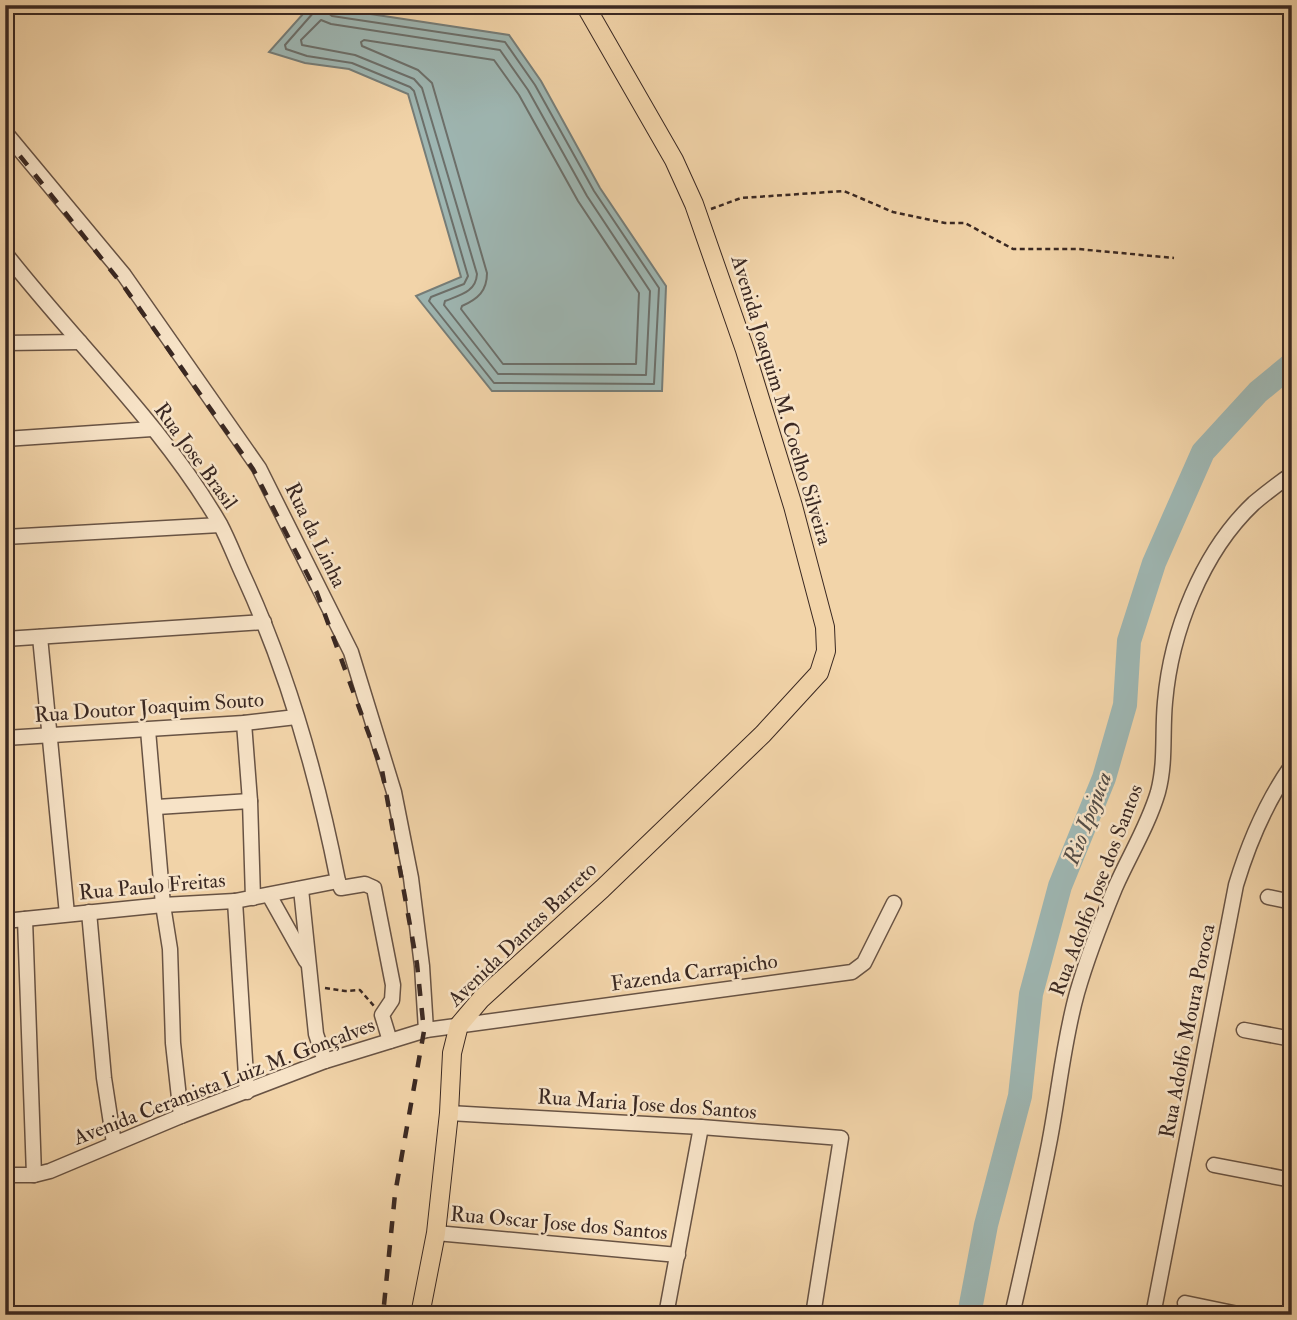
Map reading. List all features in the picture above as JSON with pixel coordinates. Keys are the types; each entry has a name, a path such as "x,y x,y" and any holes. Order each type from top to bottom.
{"main road":[{"name":"Avenida Joaquim M. Coelho Silveira","path":"585,5 674,160 698,213 745,351 793,506 827,642 823,663 808,686 763,734 705,789"},
{"name":"Avenida Dantas Barreto","path":"420,1315 436,1233 449,1113 452,1053 459,1025 481,999 602,889 705,789"}],"street":[{"path":"5,10 12,5"},
{"name":"Rua da Linha","path":"5,132 124,275 260,468 351,652 394,792 411,878 422,966 426,1030"},
{"name":"Rua Jose Brasil","path":"5,253 11,269 80,342 175,457 220,525 264,622 282,670 328,835 338,881"},
{"path":"5,344 80,342"},
{"path":"5,439 152,429"},
{"name":"Rua Adolfo Jose dos Santos","path":"1012,1315 1050,1142 1060,1071 1078,992 1116,887 1142,833 1163,769 1165,700 1184,616 1201,574 1239,519 1292,474"},
{"path":"5,537 220,525"},
{"path":"5,639 264,622"},
{"path":"40,637 67,914"},
{"name":"Rua Doutor Joaquim Souto","path":"5,738 148,730 296,717"},
{"path":"244,723 253,898"},
{"path":"148,730 157,807 163,905 170,949 170,992 181,1116"},
{"name":"Rua Adolfo Moura Poroca","path":"1153,1315 1236,885 1247,848 1262,813 1292,765"},
{"path":"157,807 250,801"},
{"path":"338,881 341,888 365,884 374,888 393,985 392,1000 382,1015 390,1041"},
{"name":"Rua Paulo Freitas","path":"5,921 163,905 235,901 338,881"},
{"path":"301,889 316,1034 325,1062"},
{"path":"269,895 308,965"},
{"path":"1268,897 1292,902"},
{"path":"235,901 247,1092"},
{"name":"Fazenda Carrapicho","path":"459,1025 852,972 864,964 894,903"},
{"path":"89,912 104,1078 114,1143"},
{"path":"24,919 34,1175"},
{"name":"Avenida Ceramista Luiz M. Gonçalves","path":"5,1175 34,1175 50,1171 181,1116 325,1062 426,1030 459,1025"},
{"path":"1244,1030 1292,1039"},
{"name":"Rua Maria Jose dos Santos","path":"449,1113 841,1138 813,1315"},
{"path":"666,1315 701,1127"},
{"path":"1214,1165 1292,1180"},
{"name":"Rua Oscar Jose dos Santos","path":"436,1233 678,1255"},
{"path":"1185,1303 1242,1315"}],"path":[{"path":"698,213 741,198 844,191 893,212 945,223 965,223 1013,249 1078,249 1174,258"},
{"path":"312,983 337,990 360,990 382,1015"}],"water":[{"path":"311,5 509,35 541,81 600,188 666,286 662,391 492,391 416,296 461,277 408,94 349,69 305,63 269,52"}],"waterway":[{"name":"Rio Ipojuca","path":"969,1315 986,1225 1020,1096 1031,994 1060,886 1104,778 1125,705 1129,641 1154,563 1203,452 1258,392 1292,364"}],"railway":[{"path":"5,137 125,288 253,469 317,593 382,770 417,964 424,1031 395,1194 383,1315"}]}
